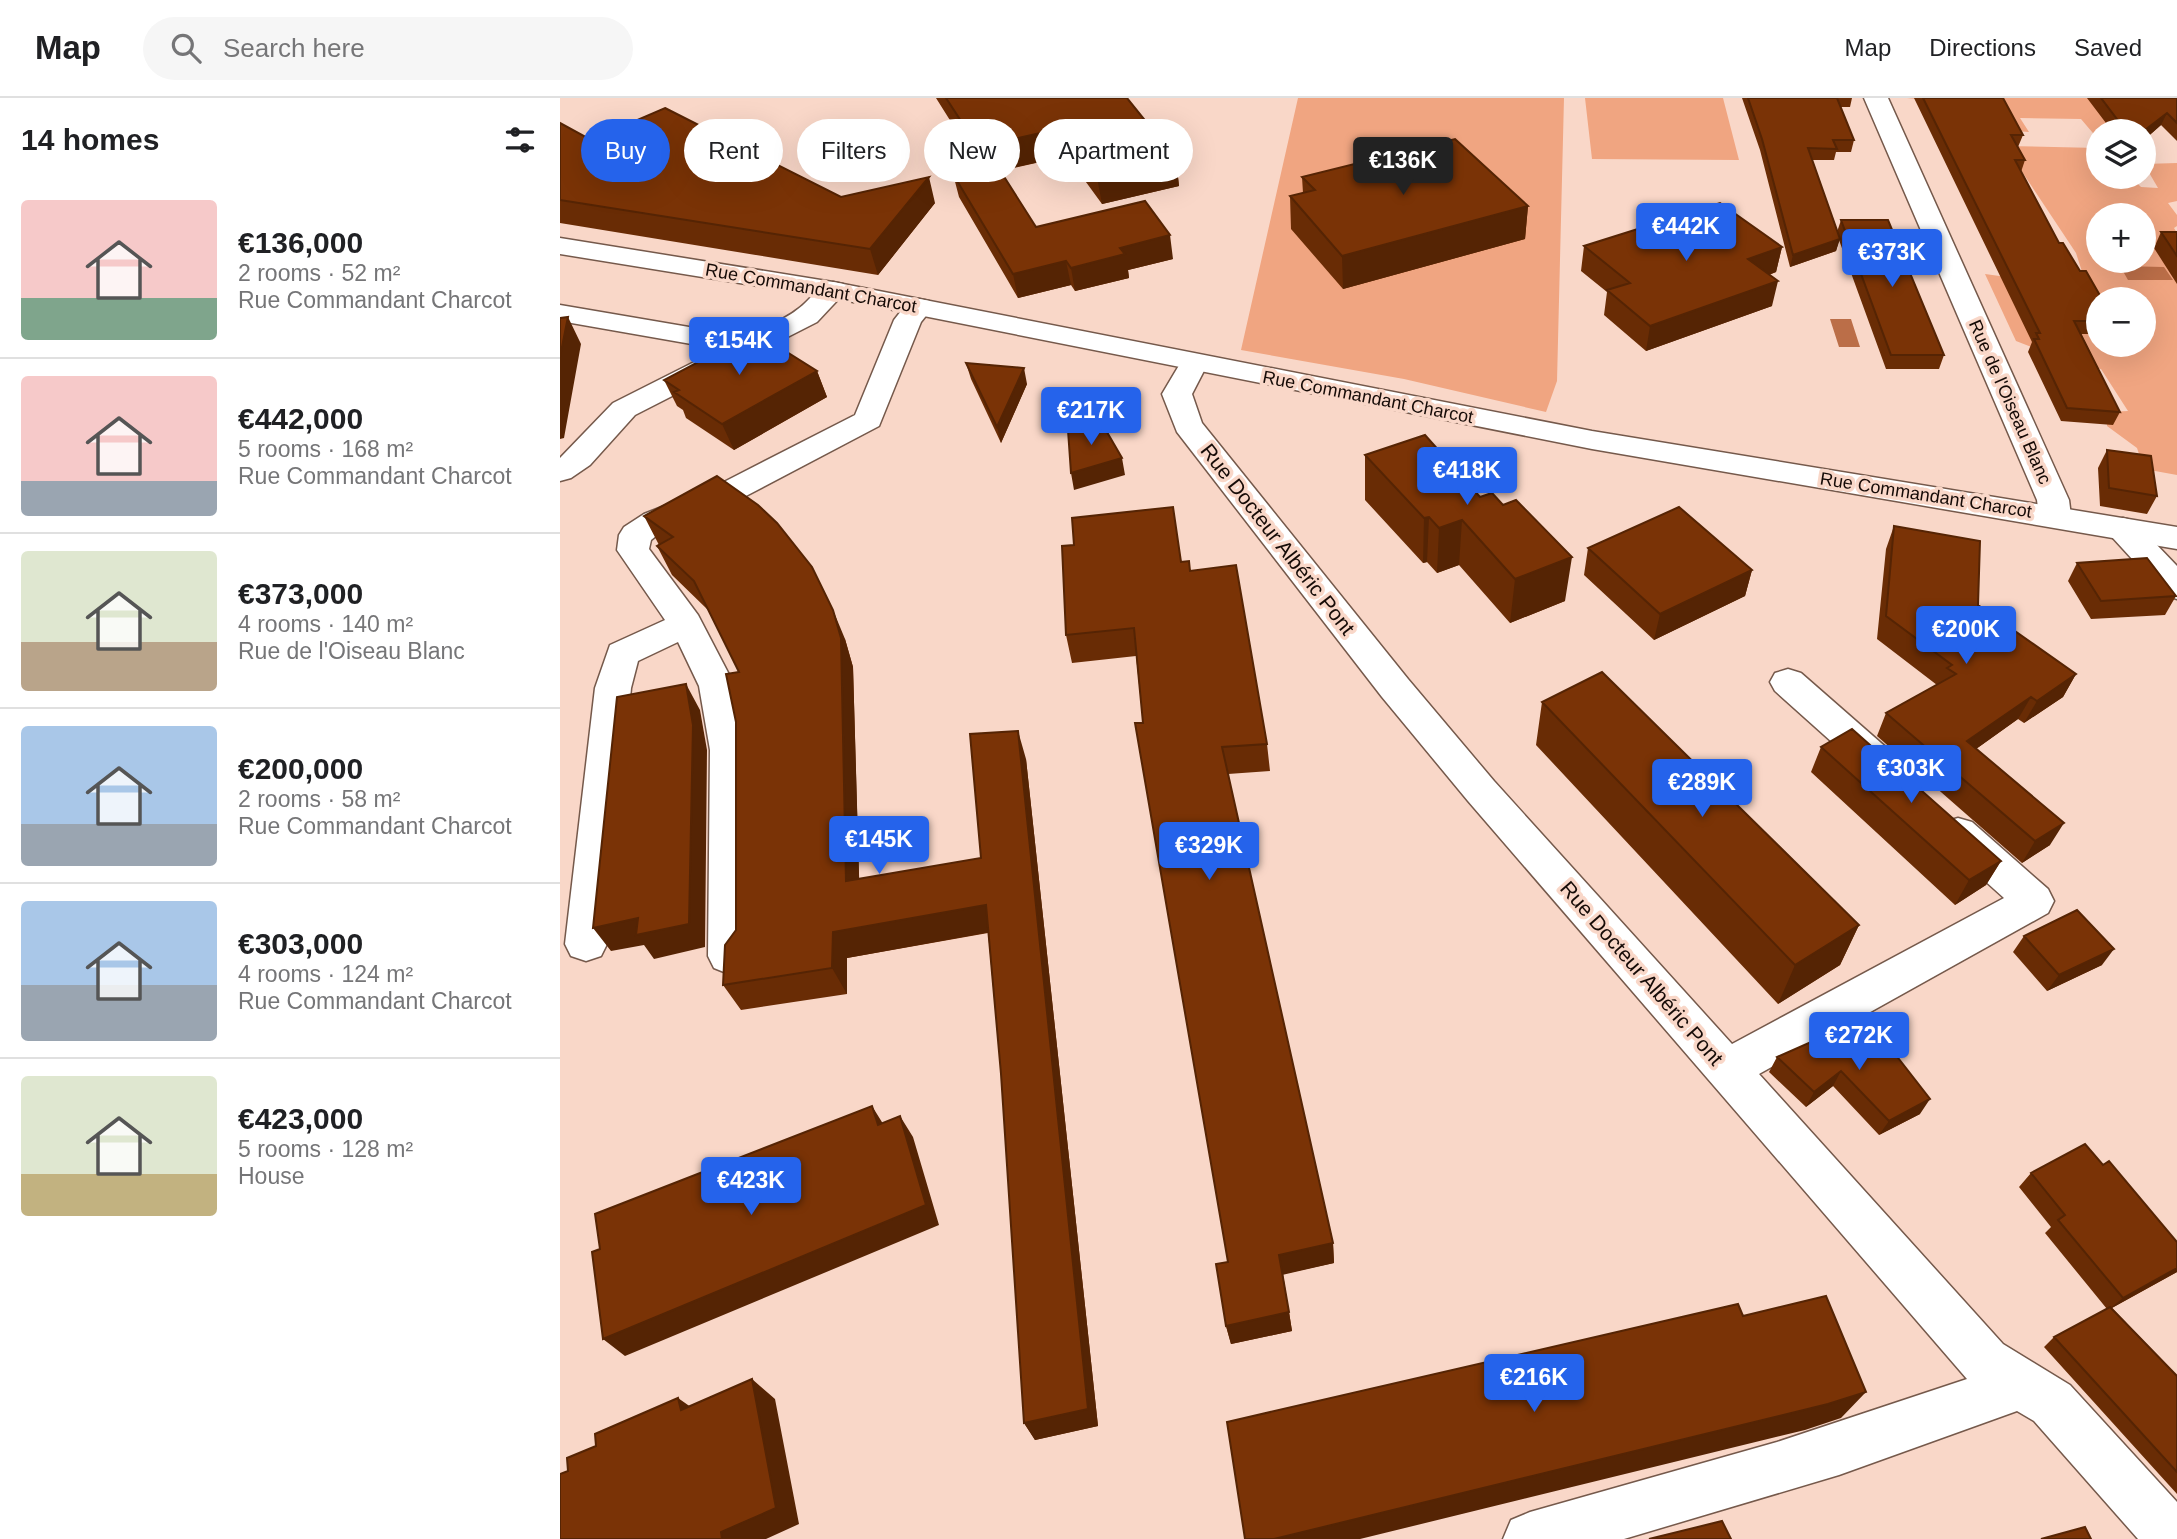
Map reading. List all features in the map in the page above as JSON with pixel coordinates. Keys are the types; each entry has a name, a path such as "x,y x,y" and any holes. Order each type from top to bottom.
{"street":[{"name":"Rue de l'Oiseau Blanc","path":"1876,98 2053,500 2055,516"},
{"name":"Rue Commandant Charcot","path":"560,246 832,290 1603,442 2177,538"},
{"path":"560,471 590,450 610,421 624,409 807,316 832,290"},
{"path":"729,956 729,750 717,686 686,624 633,550 635,536 655,521 733,490 868,420 908,320 919,307"},
{"path":"560,313 730,342 768,335"},
{"name":"Rue Docteur Albéric Pont","path":"1194,363 1177,394 1188,425 1395,688 1481,791 1984,1362 2052,1403 2174,1539"},
{"path":"2123,529 2177,587"},
{"path":"586,944 613,688 622,654 686,624"},
{"path":"1727,1069 2034,901 1788,682"},
{"path":"1530,1539 1804,1462 1956,1410 2021,1384"}],"shaded area":[{"path":"1298,98 1564,98 1557,381 1546,412 1404,379 1241,350"},
{"path":"1585,98 1723,98 1739,160 1592,159"},
{"path":"1907,98 2177,98 2138,119 2086,119 2086,125 2081,119 2020,118 2029,132 2001,130 1937,101"},
{"path":"2005,146 2086,148 2086,189 2156,189 2156,164 2177,163 2177,201 2168,203 2177,215 2177,226 2174,228 2177,233 2177,475 2144,469 2137,448 2107,426 2107,412 2128,411 2101,369 2084,367 2016,341 1985,274 2014,278 2050,334 2086,334 2086,357 2156,357 2156,287 2088,287 2076,253"},
{"path":"2156,267 2164,267 2173,280 2128,280 2124,273 2156,273"},
{"path":"1830,319 1851,319 1860,347 1839,347"}],"building":[{"path":"946,98 1127,98 1144,119 1034,119 1034,134 1020,138 1020,119 960,119"},
{"path":"1748,98 1837,98 1854,140 1833,140 1837,149 1808,148 1840,239 1793,255 1762,139"},
{"path":"1923,98 2003,98 2023,135 2011,135 2025,160 2015,160 2059,243 2063,243 2080,271 2086,271 2095,287 2086,287 2086,321 2074,321 2086,345 2086,357 2092,357 2120,412 2067,408 2034,339 2039,339 2036,333 2040,333"},
{"path":"2101,98 2177,98 2177,123 2167,113 2156,122 2156,119 2117,119"},
{"path":"665,108 687,119 684,119 684,182 783,182 783,168 797,175 797,182 811,182 841,197 924,178 925,182 870,249 560,200 560,123 581,135 581,182 670,182 670,119 640,119"},
{"path":"1455,139 1528,206 1342,256 1290,196 1315,190 1302,177"},
{"path":"958,182 1007,182 1036,227 1145,201 1170,235 1120,248 1125,254 1071,268 1066,261 1013,274"},
{"path":"1720,203 1782,247 1748,259 1778,281 1650,326 1607,290 1630,283 1584,246"},
{"path":"1841,220 1888,220 1944,355 1891,355"},
{"path":"2161,232 2177,232 2177,256"},
{"path":"568,317 560,357 560,318"},
{"path":"755,332 817,371 722,424 674,392 679,390 664,380"},
{"path":"966,363 1024,368 997,427"},
{"path":"1100,420 1122,458 1071,473 1068,430"},
{"path":"1425,435 1480,497 1492,493 1503,505 1516,500 1572,557 1515,579 1462,520 1439,528 1429,517 1424,518 1365,455"},
{"path":"2107,450 2151,456 2157,496 2109,488"},
{"path":"717,476 758,505 777,523 812,567 833,610 841,638 846,881 981,858 970,734 1018,731 1088,1409 1024,1423 1001,1074 986,905 833,932 832,968 723,985 725,945 736,930 736,722 726,674 739,672 694,581 657,546 673,537 644,516"},
{"path":"1173,507 1181,562 1189,561 1190,571 1236,565 1267,744 1222,747 1333,1243 1279,1255 1289,1312 1226,1326 1216,1264 1228,1262 1135,723 1143,723 1134,628 1066,635 1062,546 1074,545 1072,518"},
{"path":"1679,507 1752,570 1660,614 1588,548"},
{"path":"1894,526 1980,541 1978,605 2076,674 2037,701 2031,697 1967,741 2064,823 2035,841 1886,713 1956,674 1947,668 1952,665 1886,616"},
{"path":"2147,558 2176,596 2101,601 2077,563"},
{"path":"1602,672 1859,925 1795,965 1542,702"},
{"path":"686,684 693,725 689,924 636,935 638,918 593,928 617,697"},
{"path":"1852,729 2001,861 1969,880 1821,747"},
{"path":"2077,910 2114,949 2059,975 2024,936"},
{"path":"1836,1031 1853,1051 1881,1036 1930,1099 1889,1121 1841,1071 1814,1092 1777,1057"},
{"path":"872,1106 878,1125 900,1116 926,1205 603,1339 592,1252 600,1249 595,1214"},
{"path":"2085,1144 2103,1165 2109,1161 2177,1242 2177,1268 2123,1298 2058,1220 2065,1215 2031,1173"},
{"path":"1826,1296 1866,1392 1828,1404 1274,1539 1245,1539 1227,1422 1738,1304 1743,1316"},
{"path":"2110,1307 2177,1376 2177,1472 2054,1337"},
{"path":"752,1379 776,1508 721,1532 722,1539 560,1539 560,1474 568,1471 567,1458 596,1446 595,1434 678,1398 681,1410"},
{"path":"1722,1521 1731,1539 1649,1539"},
{"path":"2085,1527 2091,1539 2041,1539"}]}
